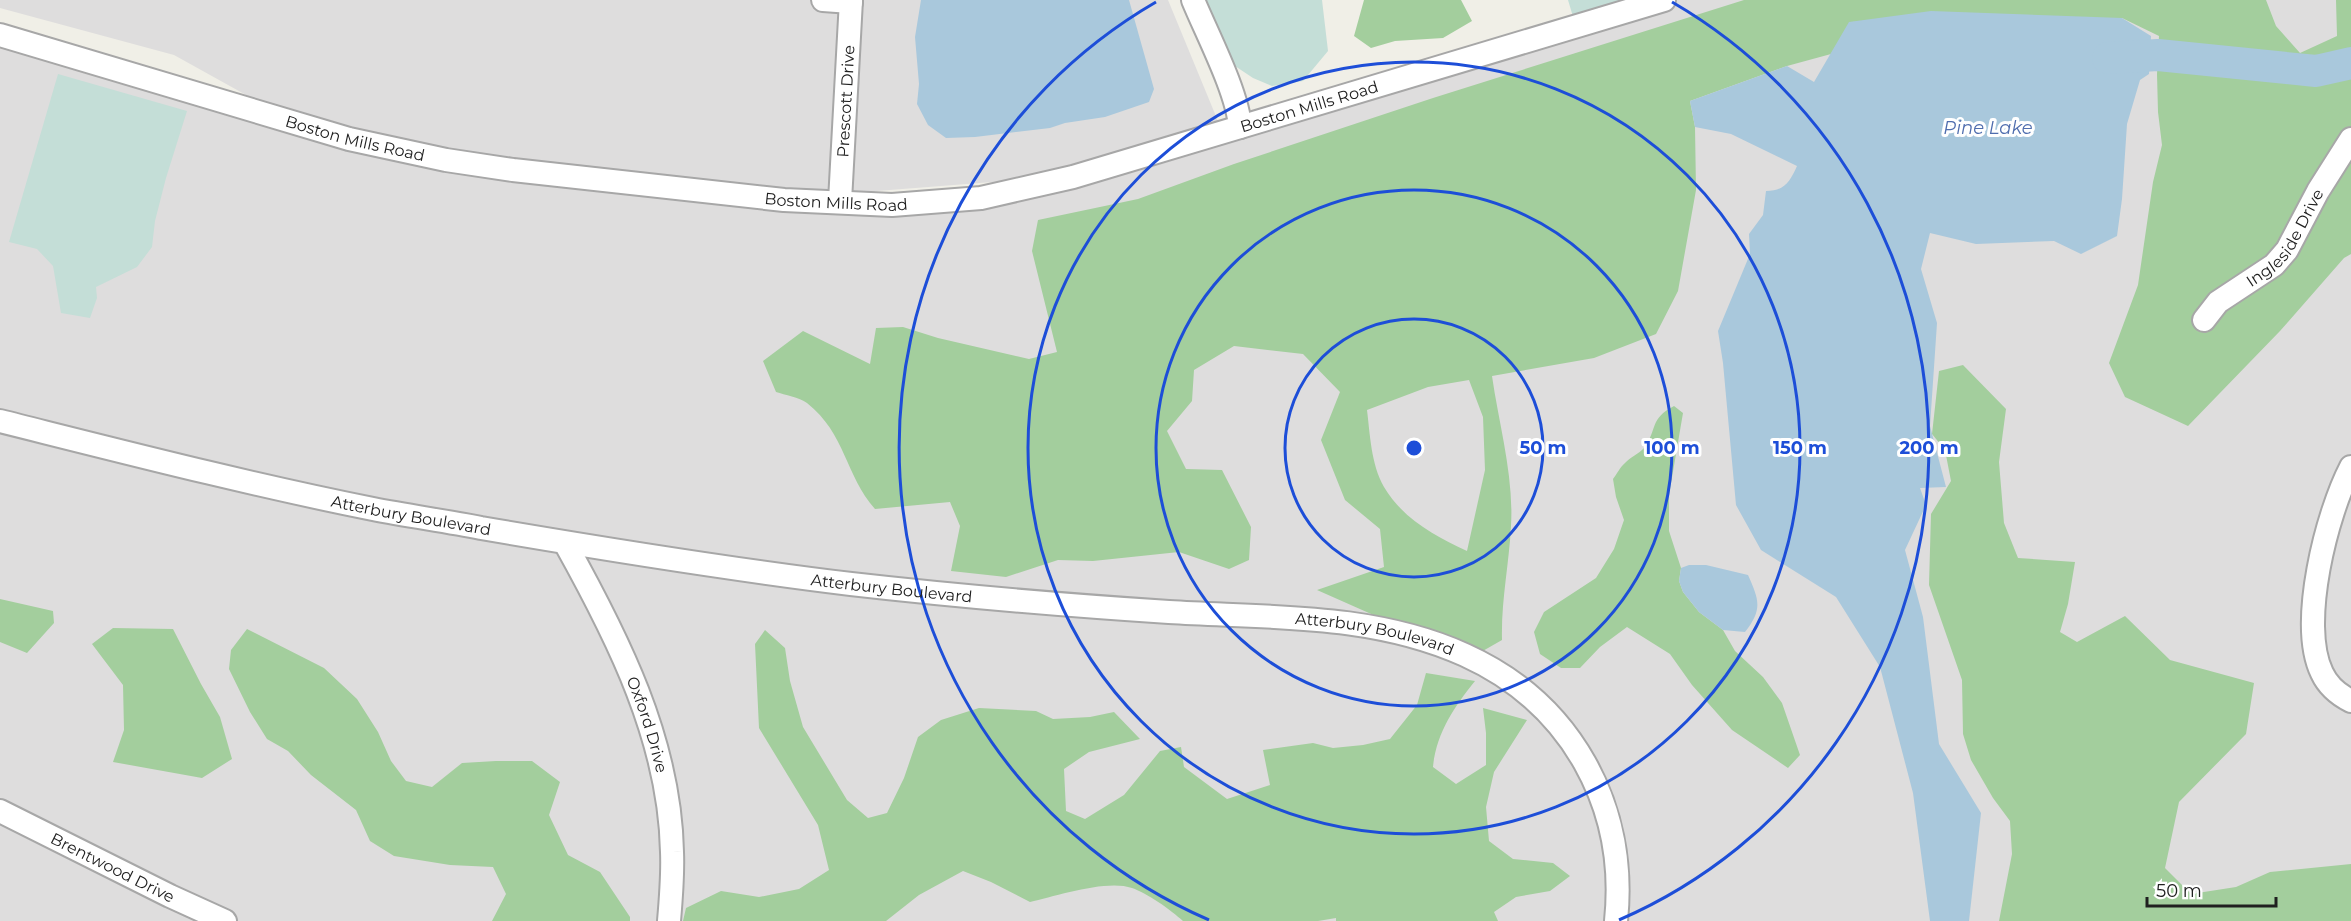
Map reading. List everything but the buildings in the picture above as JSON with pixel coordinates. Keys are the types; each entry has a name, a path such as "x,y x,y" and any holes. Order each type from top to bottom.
{"street":[{"path":"823,0 851,1"},
{"path":"1193,0 1228,84 1239,116 1240,127"},
{"name":"Boston Mills Road","path":"0,35 251,111 395,150 513,170 784,200 892,205 1003,194 1073,177 1664,0"},
{"name":"Prescott Drive","path":"840,201 851,1"},
{"name":"Ingleside Drive","path":"2204,320 2218,302 2274,266 2287,250 2318,191 2351,139"},
{"name":"Atterbury Boulevard","path":"0,421 197,471 374,509 565,543 702,564 846,583 1098,607 1305,619 1394,630 1429,640 1468,656 1497,672 1528,695 1559,725 1584,760 1599,790 1612,826 1618,861 1616,921"},
{"path":"2351,467 2329,522 2316,577 2314,618 2316,653 2320,671 2338,694 2351,701"},
{"name":"Oxford Drive","path":"565,543 615,638 646,715 657,754 664,787 672,850 669,921"},
{"name":"Brentwood Drive","path":"0,811 225,921"}],"shaded area":[{"path":"0,0 1168,0 1220,126 1032,179 864,192 777,192 451,154 322,123 264,105 174,55 0,8"},
{"path":"1204,0 1322,0 1328,51 1303,81 1272,86 1253,78 1226,60"},
{"path":"1568,0 1638,0 1574,20"},
{"path":"1665,0 2351,0 2351,921 0,921 0,35 349,139 698,191 981,198"},
{"path":"58,74 187,111 166,178 155,221 152,247 137,267 96,287 97,298 90,318 61,313 53,266 37,249 9,242"}],"green space":[{"path":"1364,0 1461,0 1472,21 1443,38 1395,41 1371,48 1354,36"},
{"path":"1744,0 2266,0 2276,26 2300,53 2337,36 2336,0 2351,0 2351,254 2344,258 2280,331 2188,426 2125,397 2109,363 2138,285 2153,182 2162,145 2158,112 2159,36 2122,18 1850,22 1831,54 1787,66 1690,101 1695,127 1696,190 1678,291 1656,334 1594,358 1492,376 1508,469 1511,526 1502,640 1481,652 1396,625 1317,590 1384,567 1380,529 1345,500 1321,440 1340,392 1303,354 1234,346 1194,370 1192,401 1167,431 1186,469 1222,470 1251,527 1249,560 1229,569 1179,552 1093,561 1058,560 1006,577 951,571 960,526 950,502 875,509 857,482 838,441 820,415 804,401 776,392 763,361 803,331 870,364 876,328 903,327 938,338 1029,359 1057,352 1032,251 1038,220 1138,199 1234,164 1433,98","holes":["1469,380 1483,417 1485,470 1467,551 1443,539 1410,517 1384,487 1376,469 1367,410 1428,387"]},
{"path":"1963,365 2006,409 1999,462 2004,523 2018,558 2075,562 2068,604 2060,632 2077,642 2125,616 2170,660 2254,683 2246,734 2179,802 2165,868 2191,894 2236,887 2270,872 2351,864 2351,921 1999,921 2012,854 2010,821 1993,798 1971,760 1963,734 1962,680 1929,585 1931,514 1951,481 1945,450 1932,434 1939,371"},
{"path":"1674,406 1683,413 1669,495 1669,531 1681,568 1679,581 1683,592 1699,612 1723,630 1735,651 1763,677 1782,703 1800,755 1788,768 1732,730 1692,685 1670,654 1627,627 1600,647 1580,668 1561,668 1540,654 1534,632 1544,612 1596,578 1614,549 1624,520 1613,479 1629,459 1644,448 1661,415"},
{"path":"0,599 53,611 54,623 27,653 0,642"},
{"path":"113,628 173,629 220,717 232,759 202,778 113,762 124,730 123,685 92,644"},
{"path":"247,629 324,668 357,699 378,732 391,761 406,781 432,787 462,763 532,761 560,782 549,815 568,855 600,872 630,917 630,921 492,921 506,894 493,867 450,865 394,856 370,841 356,810 311,775 288,751 267,739 250,712 229,669 231,650"},
{"path":"765,630 785,648 790,681 803,727 847,800 868,818 887,813 904,778 918,737 941,720 979,708 1036,711 1053,719 1090,717 1114,712 1140,739 1089,752 1064,769 1066,811 1085,819 1124,795 1160,751 1181,747 1184,767 1227,799 1270,785 1263,750 1313,743 1333,748 1390,739 1417,705 1426,673 1475,681 1447,721 1438,743 1433,767 1456,784 1486,765 1483,708 1527,720 1494,772 1486,807 1489,841 1513,859 1553,863 1570,876 1550,891 1516,897 1494,912 1498,921 1336,921 1336,918 1318,921 1183,921 1159,902 1132,888 1096,887 1030,902 963,871 919,895 886,921 683,921 686,908 721,891 759,897 799,889 829,870 818,825 759,728 755,644"}],"water":[{"path":"921,0 1129,0 1154,89 1149,102 1105,117 1065,123 1050,128 946,138 928,125 917,104 919,84 915,37"},
{"name":"Pine Lake","path":"1931,11 2122,18 2151,36 2149,74 2140,80 2127,124 2117,236 2081,254 2054,241 1976,244 1930,233 1921,269 1937,323 1930,426 1946,487 1920,488 1926,505 1905,550 1923,617 1939,744 1981,813 1969,921 1930,921 1913,793 1880,667 1836,597 1761,550 1736,505 1718,331 1750,254 1749,234 1763,215 1766,191 1772,191 1786,184 1797,166 1731,134 1695,127 1690,101 1787,66 1814,82 1849,22"},
{"path":"1689,565 1706,565 1748,575 1757,598 1757,610 1745,632 1723,630 1699,612 1683,592 1679,581 1681,568"}],"waterway":[{"path":"2108,58 2158,55 2316,71 2351,63"}]}
